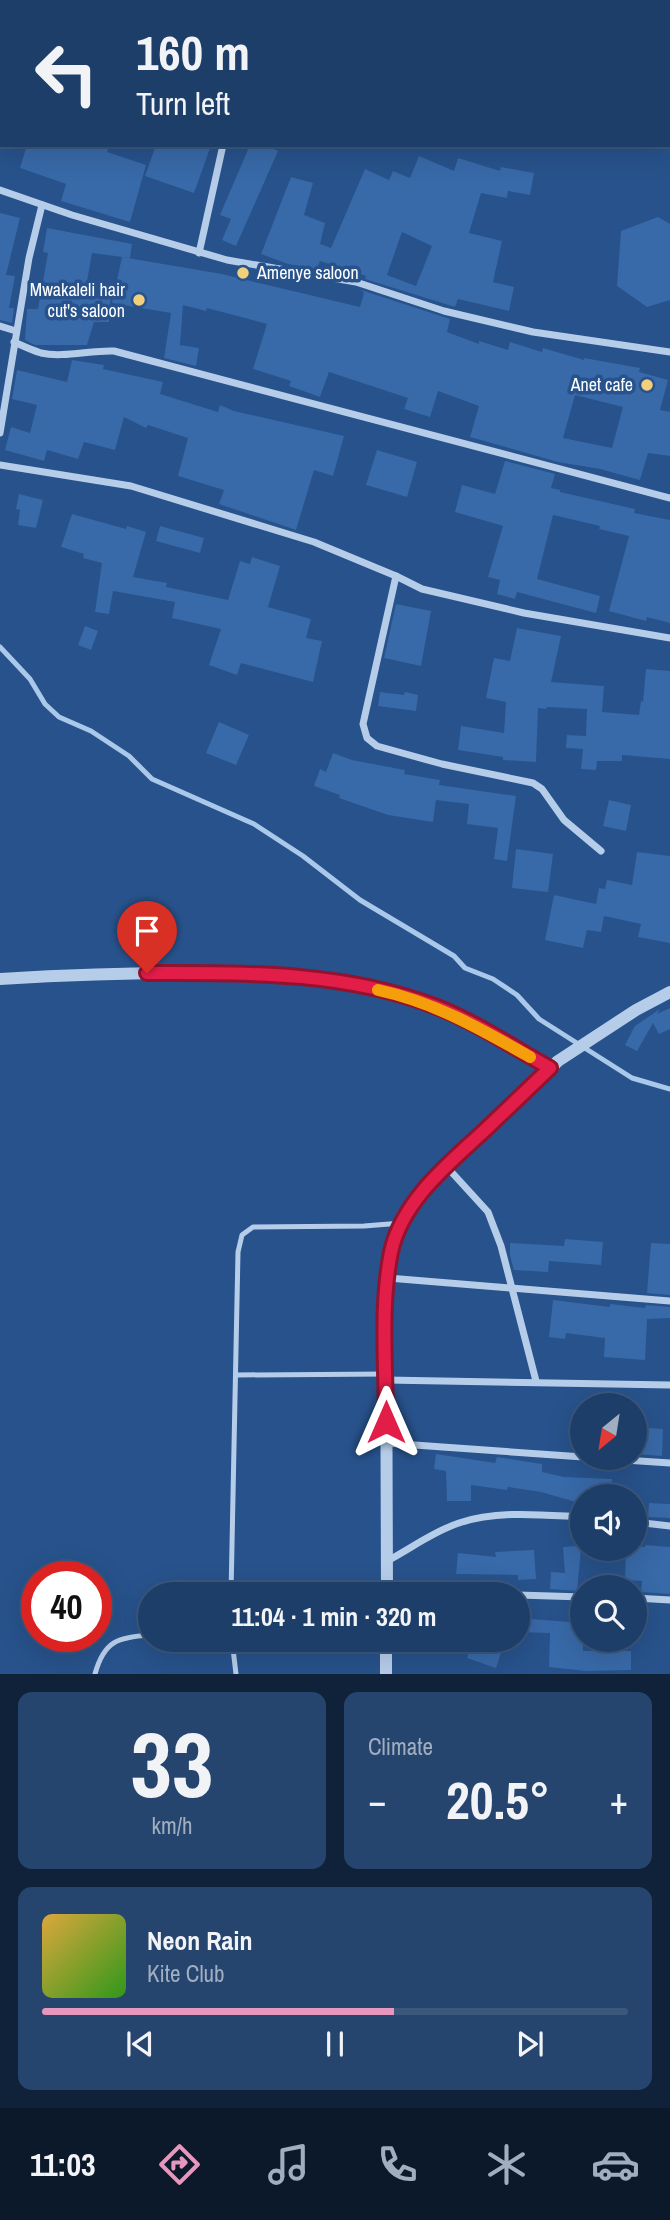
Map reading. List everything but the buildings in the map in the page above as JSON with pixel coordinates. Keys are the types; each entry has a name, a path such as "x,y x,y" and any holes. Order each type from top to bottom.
{"street":[{"path":"199,253 223,147"},
{"path":"0,190 227,260 356,282 444,311 533,332 670,352"},
{"path":"0,433 16,331 42,205"},
{"path":"0,326 16,331"},
{"path":"14,342 42,353 93,350 114,352 670,498"},
{"path":"0,465 131,486 314,542 422,589 524,613 670,638"},
{"path":"396,576 363,724 367,738 377,746 442,764 533,783 542,789 564,820 601,851"},
{"path":"0,979 121,973 225,973 322,978 402,995 437,1007 464,1019 550,1068"},
{"path":"387,1582 388,1278 392,1250 402,1223 418,1197 446,1167 550,1068 592,1038 670,992"},
{"path":"446,1167 488,1212 501,1245 536,1381"},
{"path":"388,1278 670,1301"},
{"path":"386,1377 670,1385"},
{"path":"386,1443 570,1456"},
{"path":"648,1462 670,1463"},
{"path":"387,1562 457,1523 482,1517 534,1514 570,1516"},
{"path":"647,1523 670,1525"},
{"path":"530,1595 570,1597"},
{"path":"647,1599 670,1600"},
{"path":"386,1652 386,1674"}],"lane":[{"path":"231,1582 238,1252 242,1236 253,1227 402,1223"},
{"path":"236,1376 386,1377"},
{"path":"94,1674 99,1658 111,1644 125,1637 138,1636"},
{"path":"233,1652 236,1674"}],"waterway":[{"path":"0,647 30,679 45,704 59,717 91,731 129,756 152,779 254,824 303,856 360,900 454,956 465,968 493,979 517,995 539,1019 632,1078 670,1089"}],"slow traffic":[{"path":"378,990 437,1007 464,1019 530,1057"}],"place":[{"name":"Amenye saloon","path":"243,273"},
{"name":"Mwakaleli hair cut's saloon","path":"139,300"},
{"name":"Anet cafe","path":"647,385"}],"route":[{"path":"147,973 225,973 322,978 402,995 464,1019 550,1068 446,1167 418,1197 402,1223 392,1250 386,1290 386,1422"}]}
